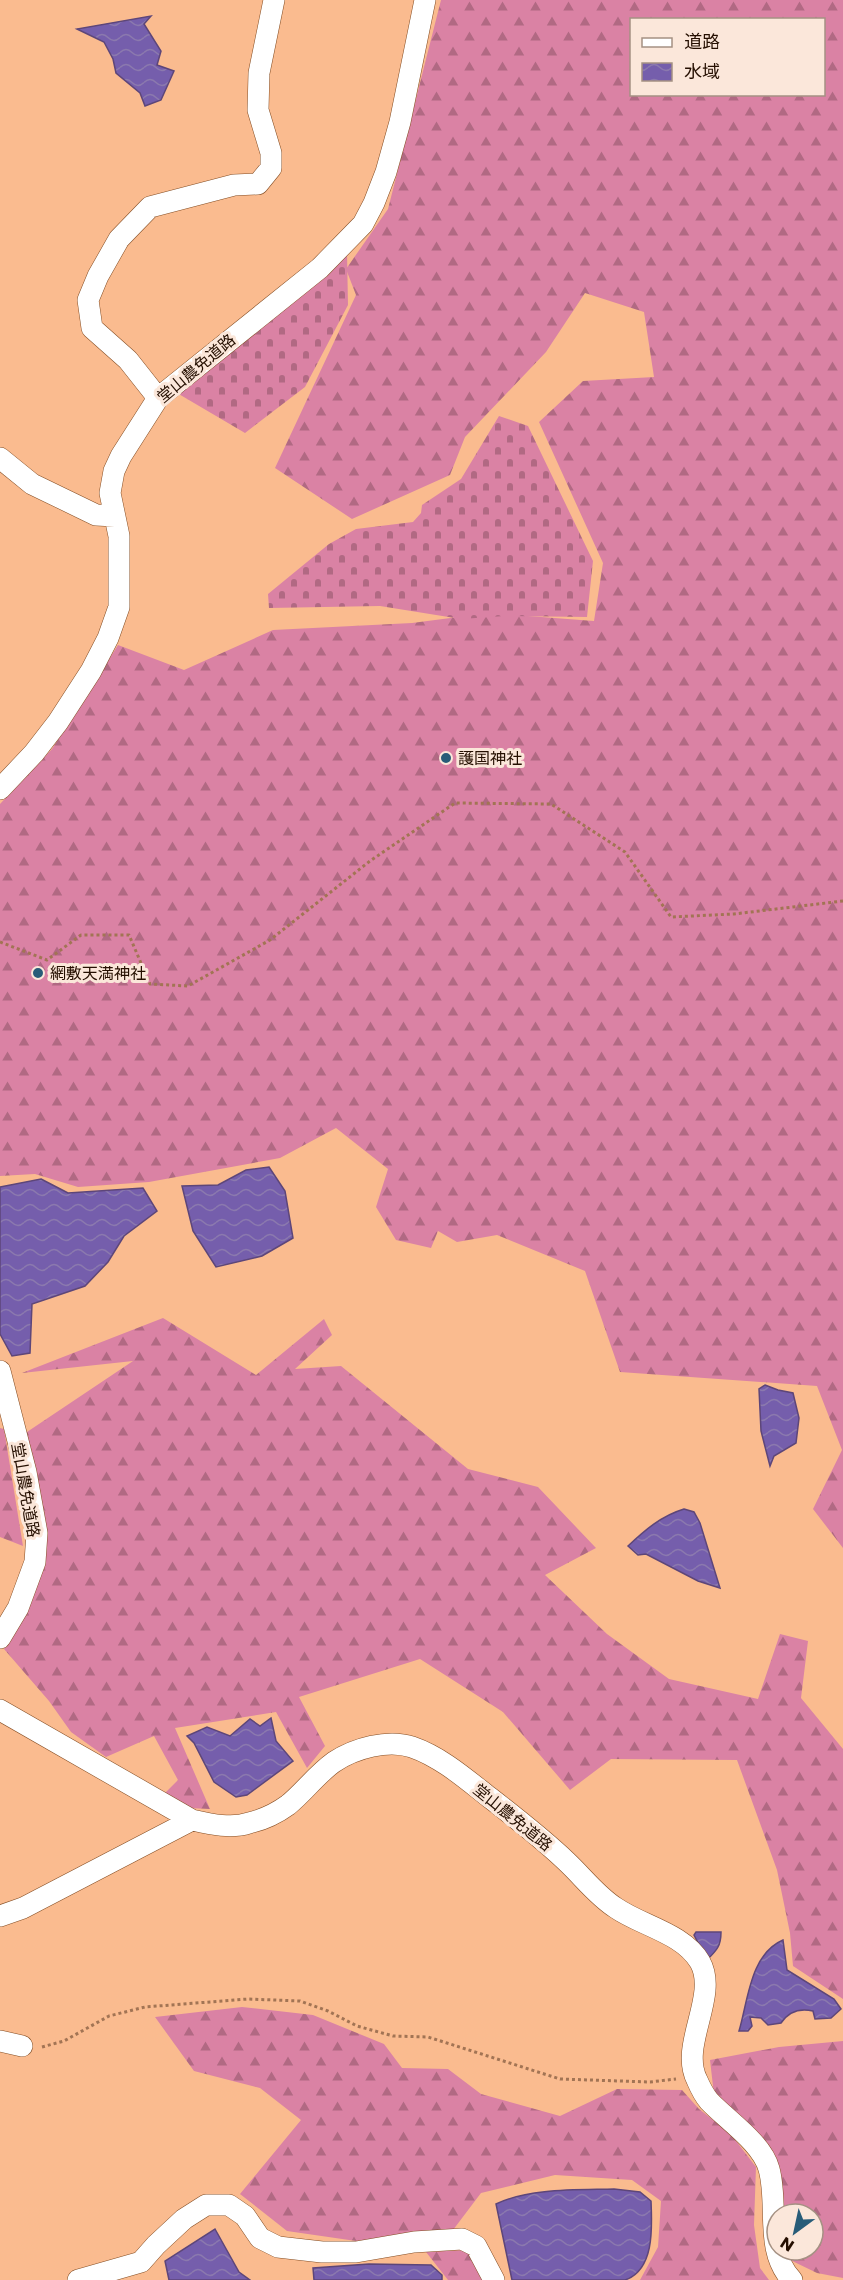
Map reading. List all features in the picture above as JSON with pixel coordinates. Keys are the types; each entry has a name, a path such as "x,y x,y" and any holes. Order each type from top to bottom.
{"street":[{"path":"158,398 128,360 92,328 88,300 98,276 119,239 150,207 234,185 258,184 271,168 271,153 258,110 259,73 274,0"},
{"name":"堂山農免道路","path":"0,789 34,753 58,722 91,671 108,638 119,607 119,536 110,493 114,471 158,398 320,268 363,224 386,172 425,0"},
{"path":"0,458 33,483 96,514 115,516"},
{"name":"堂山農免道路","path":"0,1371 4,1400 26,1472 37,1533 35,1562 18,1608 0,1638"},
{"name":"堂山農免道路","path":"0,1710 192,1820 218,1826 247,1824 270,1816 286,1806 333,1763 369,1747 391,1744 411,1747 458,1772 538,1835 616,1908 676,1939 700,1963 706,1981 693,2051 695,2077 707,2099 753,2144 769,2167 777,2255 792,2280"},
{"path":"0,1916 23,1908 192,1820"},
{"path":"0,2041 22,2046"},
{"path":"78,2280 141,2262 184,2219 207,2205 229,2205 245,2216 260,2238 278,2247 322,2252 356,2252 414,2242 462,2239 476,2246 494,2280"}],"path":[{"path":"0,942 47,960 81,934 129,935 150,984 188,986 270,940 370,861 455,803 551,804 625,852 671,916 734,914 843,901"},
{"path":"22,2046 43,2047 64,2042 109,2016 145,2007 248,1999 300,2001 328,2011 357,2026 393,2036 428,2037 560,2079 650,2082 695,2077"}],"green space":[{"path":"441,0 843,0 843,1548 813,1509 842,1450 817,1386 620,1372 585,1271 497,1235 457,1242 438,1231 431,1248 396,1240 376,1207 388,1169 336,1128 280,1158 149,1182 78,1187 35,1174 0,1176 0,804 52,749 118,645 184,670 273,630 412,623 489,613 594,621 603,563 539,422 583,381 654,377 644,312 585,293 546,352 465,437 450,475 352,519 275,468 356,295 346,269 388,209"},
{"path":"347,252 348,305 305,387 245,433 177,393"},
{"path":"499,416 528,426 593,561 587,617 505,616 461,619 380,606 269,608 268,594 329,544 356,529 413,522 421,513 422,505 461,479"},
{"path":"163,1318 256,1375 324,1319 332,1335 295,1369 341,1366 468,1469 538,1487 596,1548 545,1575 607,1634 669,1679 758,1699 780,1634 808,1641 801,1698 843,1749 843,1999 793,1966 790,1933 777,1870 737,1760 611,1759 570,1790 503,1712 420,1659 299,1697 325,1746 307,1768 276,1712 175,1728 210,1809 189,1808 165,1793 178,1780 154,1736 106,1757 71,1732 49,1701 4,1649 37,1584 21,1436 133,1361 22,1373"},
{"path":"0,1428 4,1429 23,1546 0,1537"},
{"path":"242,2007 313,2015 384,2044 402,2068 448,2069 481,2094 560,2116 617,2089 682,2090 699,2109 730,2133 756,2167 754,2225 760,2268 769,2280 640,2280 658,2247 661,2201 632,2180 555,2175 481,2193 453,2230 356,2241 287,2231 240,2194 301,2120 260,2088 194,2071 155,2017"},
{"path":"843,2041 843,2278 817,2273 794,2262 825,2262 825,2202 780,2202 776,2161 714,2095 710,2060 779,2047"},
{"path":"466,2250 486,2280 448,2280 426,2252"}],"water":[{"path":"151,16 144,24 161,51 157,65 174,71 161,100 145,106 140,93 116,73 113,59 104,42 77,29"},
{"path":"269,1167 285,1191 293,1238 262,1256 216,1267 193,1231 182,1186 218,1185 246,1170"},
{"path":"41,1179 68,1193 143,1188 157,1211 124,1236 108,1262 85,1286 32,1304 30,1353 12,1356 0,1334 0,1187"},
{"path":"765,1385 793,1393 799,1418 796,1443 774,1456 770,1466 761,1431 759,1389"},
{"path":"684,1509 694,1512 700,1523 720,1588 698,1581 646,1554 638,1555 628,1546 654,1524"},
{"path":"271,1718 276,1741 293,1761 247,1795 236,1797 214,1782 194,1743 187,1736 207,1727 230,1736 250,1719 260,1726"},
{"path":"696,1932 721,1932 718,1948 707,1960 694,1935"},
{"path":"783,1940 787,1970 834,1999 841,2009 831,2018 815,2019 813,2011 799,2010 791,2013 781,2023 768,2025 761,2018 750,2017 752,2026 748,2031 739,2031 757,1967 763,1956"},
{"path":"614,2189 640,2192 651,2201 650,2246 642,2267 635,2275 625,2280 512,2280 496,2204 538,2192"},
{"path":"215,2229 239,2272 250,2280 169,2280 165,2261"},
{"path":"369,2264 431,2265 442,2275 442,2280 314,2280 313,2268"}],"place":[{"name":"護国神社","path":"446,758"},
{"name":"網敷天満神社","path":"38,973"}]}
